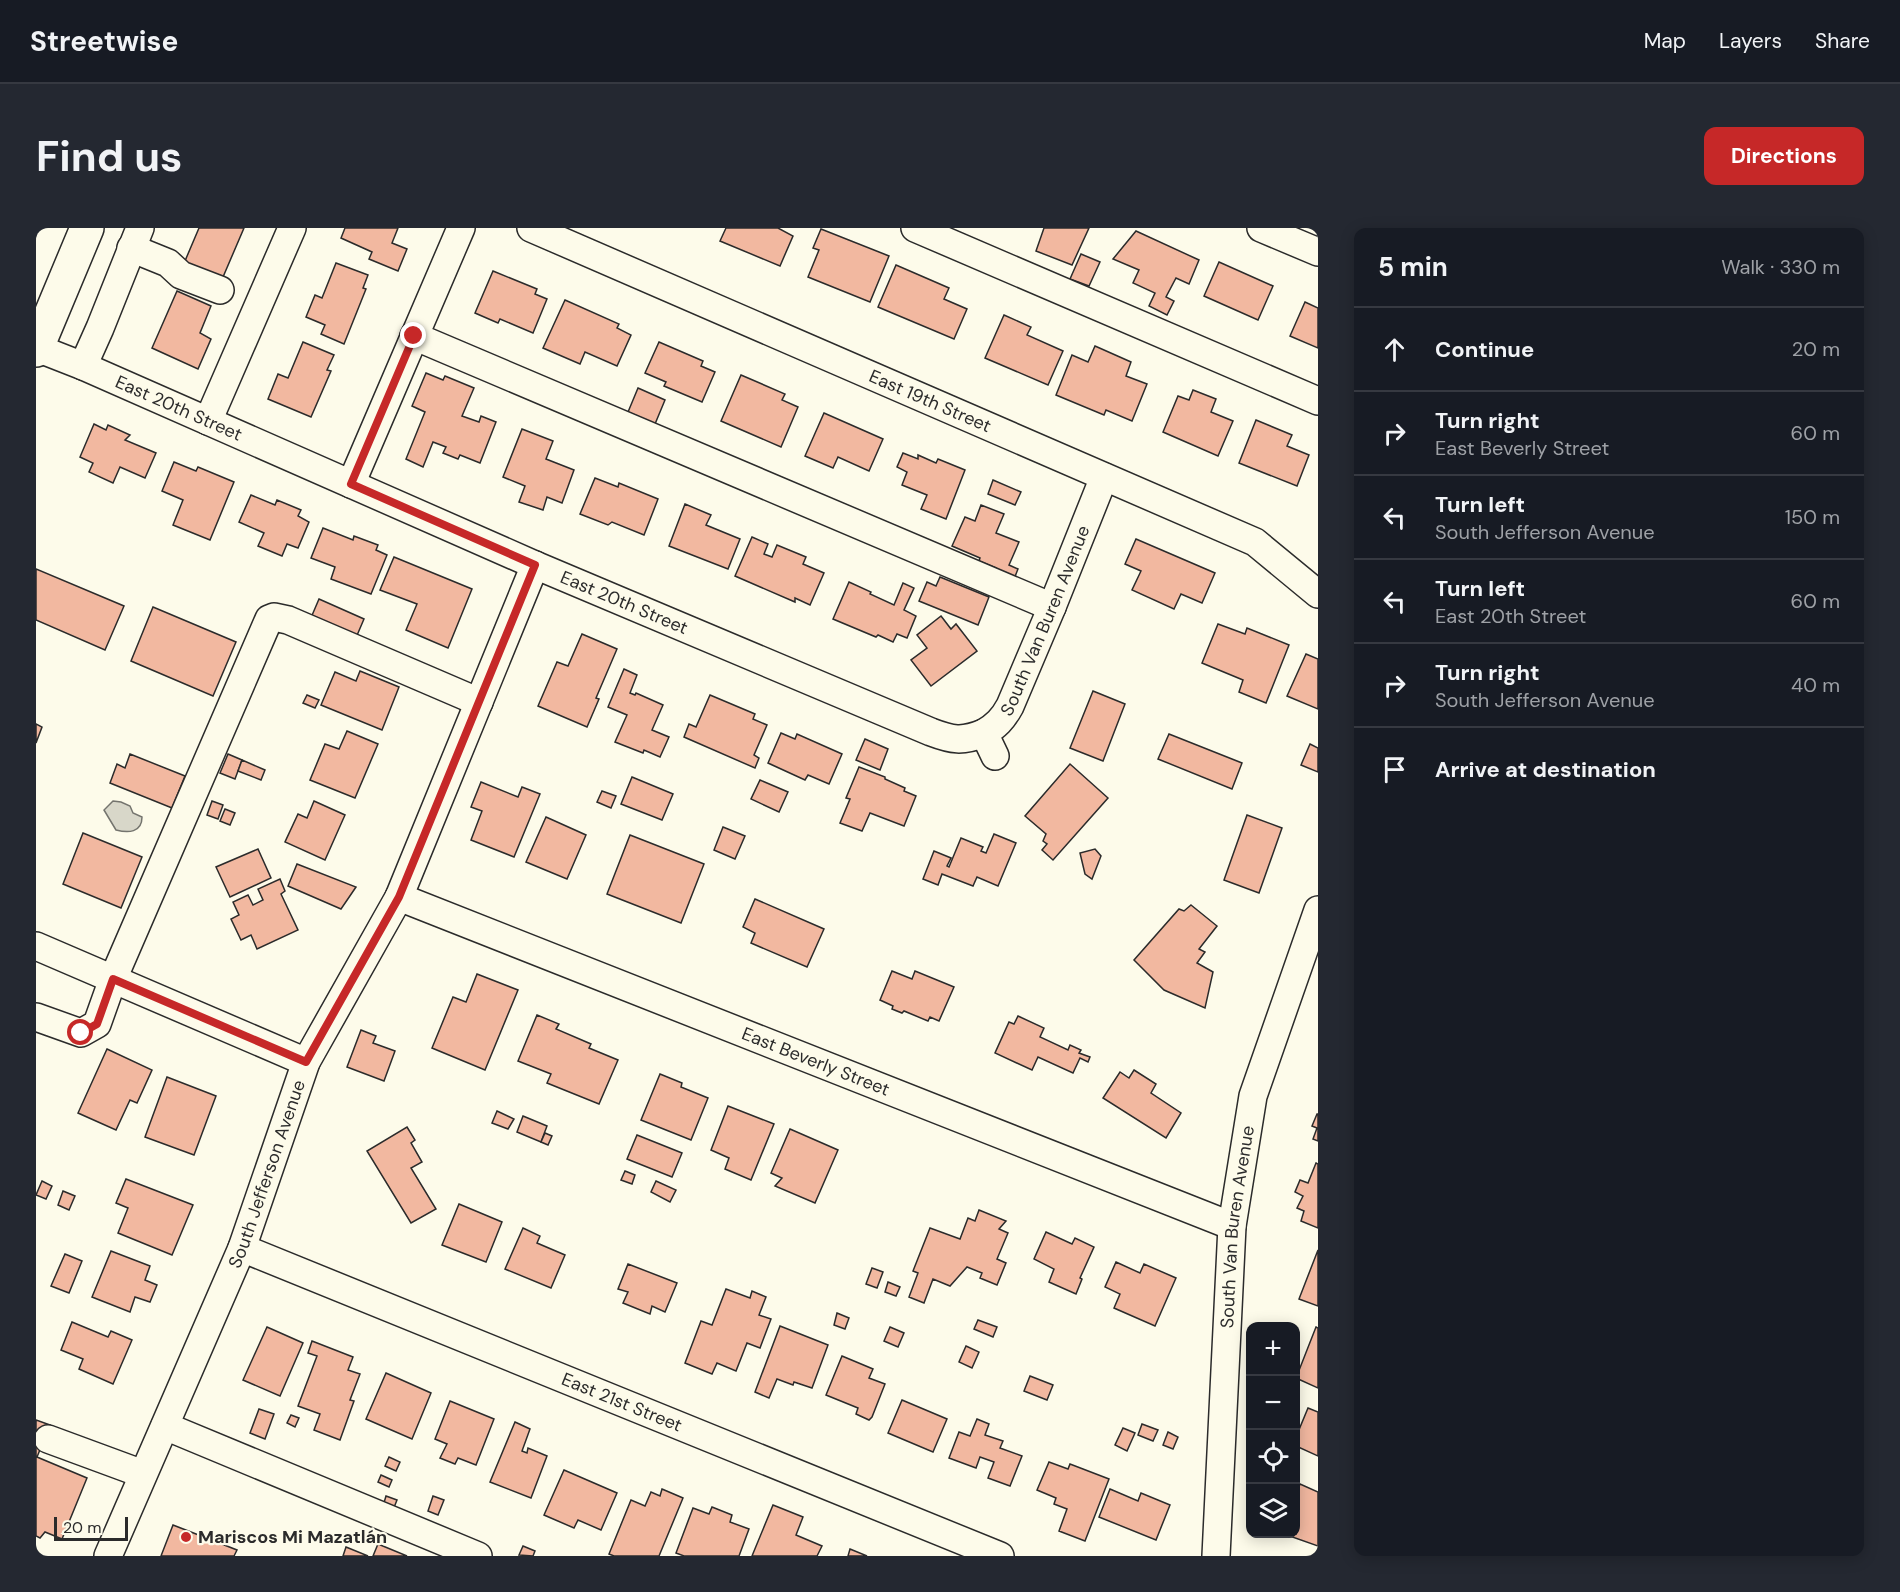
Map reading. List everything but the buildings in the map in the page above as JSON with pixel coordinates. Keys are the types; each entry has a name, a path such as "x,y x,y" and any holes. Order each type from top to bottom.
{"main road":[{"path":"36,349 87,228"}],"street":[{"path":"208,421 292,228"},
{"path":"351,484 461,228"},
{"name":"East 19th Street","path":"531,228 1255,542 1318,594"},
{"path":"915,228 1318,401"},
{"path":"1261,228 1318,252"},
{"path":"83,366 135,238 181,275 220,290"},
{"path":"414,336 1052,607"},
{"name":"East 20th Street","path":"36,349 83,366 535,565 931,732 949,739 972,738 989,744"},
{"name":"South Van Buren Avenue","path":"989,744 994,728 1004,718 1052,607 1104,477"},
{"name":"South Jefferson Avenue","path":"108,1556 242,1248 306,1062 399,897 535,565"},
{"path":"36,1017 81,1033 97,1024 113,979 269,619 274,617 288,620 479,702"},
{"name":"East Beverly Street","path":"399,897 1232,1226"},
{"name":"South Van Buren Avenue","path":"1216,1556 1232,1226 1253,1096 1318,910"},
{"path":"36,946 306,1062"},
{"name":"East 21st Street","path":"242,1248 1000,1556"},
{"path":"165,1426 478,1556"},
{"path":"48,1439 143,1474"}],"shaded area":[{"path":"113,801 130,806 133,813 142,817 137,829 134,831 116,830 104,810"}],"place":[{"name":"Mariscos Mi Mazatlán","path":"186,1537"}],"route":[{"path":"81,1033 97,1024 113,979 306,1062 399,897 535,565 351,484 414,336"}]}
